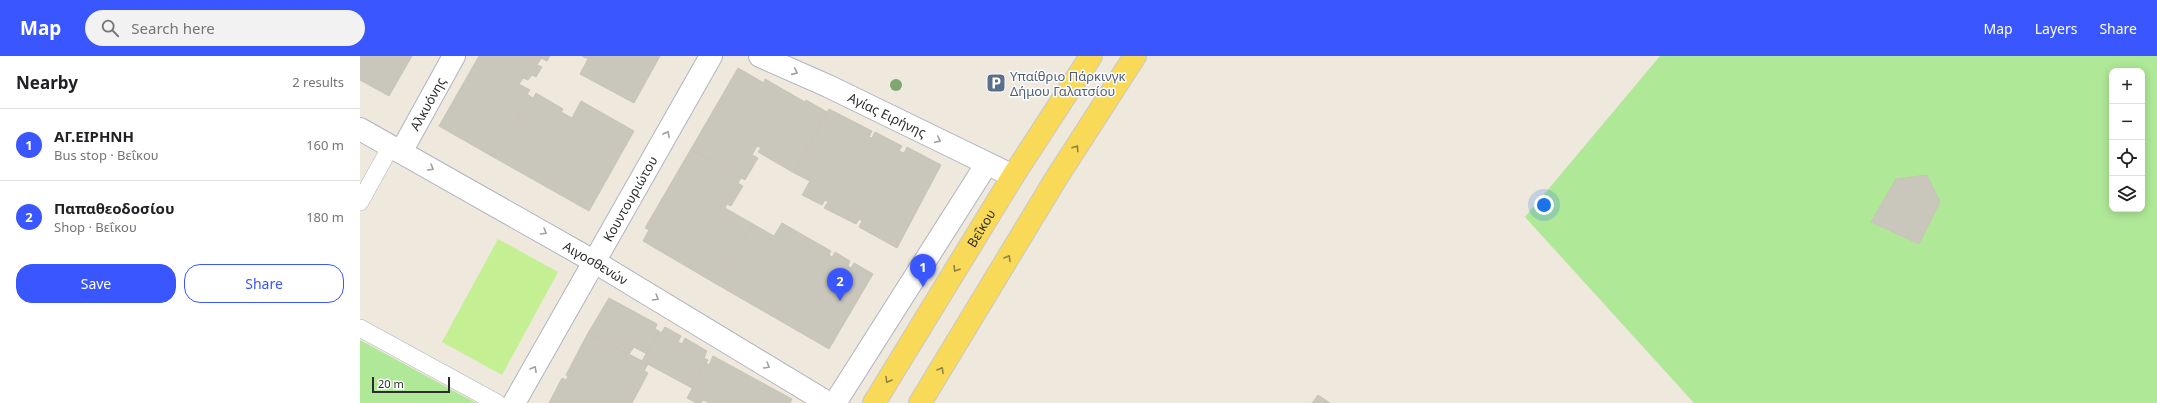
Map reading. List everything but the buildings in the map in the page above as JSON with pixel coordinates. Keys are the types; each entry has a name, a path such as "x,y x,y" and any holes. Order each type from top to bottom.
{"main road":[{"name":"Βεΐκου","path":"874,403 1013,176 1091,56"},
{"path":"920,403 1056,177 1136,56"}],"street":[{"name":"Αλκυόνης","path":"360,202 396,149 454,56"},
{"name":"Κουντουριώτου","path":"514,403 711,56"},
{"name":"Αγίας Ειρήνης","path":"760,56 828,86 1013,176"},
{"name":"Αιγοσθενών","path":"360,129 595,262 828,403"},
{"path":"835,403 986,164"},
{"path":"360,328 497,403"}],"green space":[{"path":"1660,56 2157,56 2157,403 1694,403 1525,217"},
{"path":"498,239 558,272 502,375 442,342"},
{"path":"360,340 476,403 360,403"}],"place":[{"name":"Υπαίθριο Πάρκινγκ Δήμου Γαλατσίου","path":"996,83"},
{"name":"ΑΓ.ΕΙΡΗΝΗ","path":"923,287"},
{"name":"Παπαθεοδοσίου","path":"840,301"}]}
